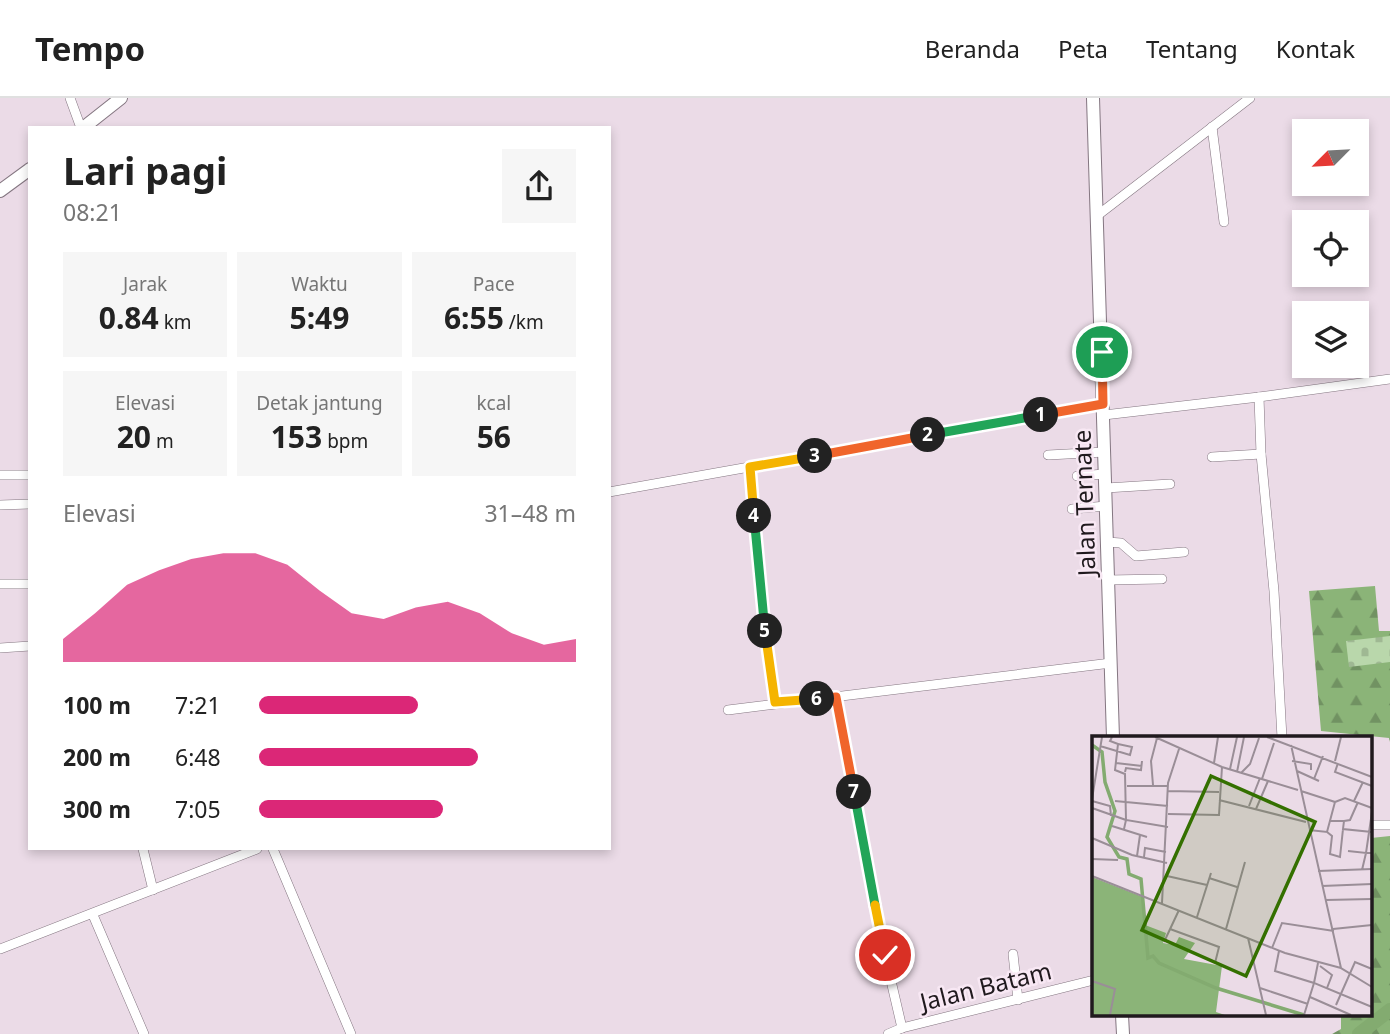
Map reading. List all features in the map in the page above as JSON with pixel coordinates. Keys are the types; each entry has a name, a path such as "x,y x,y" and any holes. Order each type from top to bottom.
{"street":[{"path":"70,98 81,126"},
{"path":"85,126 121,98"},
{"name":"Jalan Ternate","path":"1093,98 1113,736"},
{"path":"1097,215 1250,98"},
{"path":"1212,127 1224,222"},
{"path":"0,191 28,170"},
{"path":"611,492 1103,409 1259,397 1390,379"},
{"path":"1259,397 1282,736"},
{"path":"1048,456 1105,452"},
{"path":"1212,457 1261,454"},
{"path":"750,467 763,617 775,702"},
{"path":"1077,476 1105,474"},
{"path":"0,475 28,475"},
{"path":"1106,488 1170,484"},
{"path":"0,505 28,504"},
{"path":"1072,509 1106,506"},
{"path":"1107,542 1122,544 1136,556 1184,552"},
{"path":"1108,580 1162,579"},
{"path":"0,584 28,584"},
{"path":"0,648 28,646"},
{"path":"728,709 1111,663"},
{"path":"836,697 885,955 902,1028"},
{"path":"1372,825 1390,825"},
{"path":"143,850 153,890"},
{"path":"0,949 254,850"},
{"path":"273,850 351,1034"},
{"path":"93,915 144,1034"},
{"path":"1013,954 1018,1000"},
{"name":"Jalan Batam","path":"888,1034 902,1028 1092,981"},
{"path":"1122,1016 1123,1034"}],"green space":[{"path":"1375,586 1379,631 1390,631 1390,742 1389,738 1321,731 1309,591"},
{"path":"1390,636 1390,662 1349,667 1346,641"},
{"path":"1390,836 1390,1034 1332,1034 1341,1029 1341,1016 1372,1016 1372,838"}],"waterway":[{"path":"1359,1034 1390,1010"}],"route":[{"path":"885,955 836,697 775,702 763,617 750,467 1103,404 1102,352"}]}
